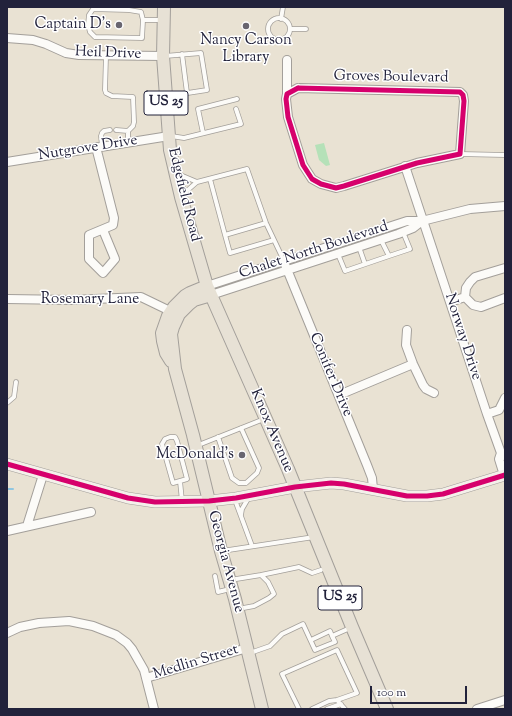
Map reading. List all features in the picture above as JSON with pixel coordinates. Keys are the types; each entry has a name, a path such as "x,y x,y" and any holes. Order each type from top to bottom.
{"main road":[{"name":"Edgefield Road","path":"164,7 163,56 169,136 180,197 209,291"},
{"name":"Georgia Avenue","path":"175,369 166,353 163,341 163,328 170,311 190,293 209,291"},
{"name":"Georgia Avenue","path":"209,291 194,300 179,314 171,334 175,369 196,446 221,551 238,610 262,709"},
{"name":"Knox Avenue","path":"209,291 266,418 387,709"}],"street":[{"name":"Heil Drive","path":"7,38 33,40 69,53 106,56 163,56"},
{"path":"287,60 286,99 288,117 303,165 312,179 328,187 340,187 405,166 460,154"},
{"name":"Groves Boulevard","path":"287,94 298,88 460,92 463,95 464,101 460,154"},
{"name":"Nutgrove Drive","path":"7,162 169,136"},
{"path":"99,147 114,218 113,225 90,235 88,260 103,273 116,259 103,230"},
{"path":"405,166 422,221"},
{"name":"Chalet North Boulevard","path":"209,291 284,262 407,221 422,221 470,209 505,206"},
{"name":"Chalet North Boulevard","path":"209,291 288,270 382,240 413,228 422,221"},
{"name":"Norway Drive","path":"422,221 487,414 503,454 499,459 505,475"},
{"name":"Conifer Drive","path":"284,262 370,471 373,489"},
{"path":"465,297 466,288 476,277 505,268"},
{"name":"Rosemary Lane","path":"7,299 72,300 141,297 170,311"},
{"path":"450,302 465,297"},
{"path":"465,297 474,305 481,307 505,298"},
{"path":"407,330 406,345 413,364 423,385 434,393"},
{"path":"339,395 413,364"},
{"path":"487,414 502,412 505,398"},
{"path":"7,464 128,498 155,502 209,501 235,498 295,487 331,483 408,496 427,496 444,494 505,475"},
{"path":"27,526 43,474"},
{"path":"7,531 91,512"},
{"path":"7,633 20,628 53,621 68,621 93,626 116,635 127,642 141,664 154,709"},
{"name":"Medlin Street","path":"146,678 248,651"},
{"path":"478,709 488,708 505,700"}],"lane":[{"path":"281,19 283,7"},
{"path":"94,9 129,10 141,12 143,20 142,38 95,37 90,32 88,25 89,15 94,9"},
{"path":"276,19 281,19 288,24 290,29 289,34 284,39 278,40 271,37 268,30 270,23 276,19"},
{"path":"143,20 164,20"},
{"path":"290,29 306,28"},
{"path":"163,56 201,53 207,90 166,96"},
{"path":"182,54 188,81 187,93"},
{"path":"106,56 106,93 112,96 133,97 134,122 133,126 128,131 128,142"},
{"path":"198,67 203,66"},
{"path":"200,80 205,79"},
{"path":"203,133 198,109 237,99"},
{"path":"169,136 184,138 241,124 236,109"},
{"path":"99,147 100,136 104,131 110,130"},
{"path":"116,130 128,131"},
{"path":"460,154 505,155"},
{"path":"180,197 197,182 247,169 266,223 284,262"},
{"path":"175,172 197,182"},
{"path":"210,179 230,253 274,240"},
{"path":"225,235 266,223"},
{"path":"338,254 345,271 410,250 403,232"},
{"path":"382,240 389,256"},
{"path":"359,247 365,264"},
{"path":"7,404 14,397 16,382"},
{"path":"196,446 266,418"},
{"path":"218,437 232,478 239,483 246,483 257,474 258,468 241,428"},
{"path":"170,437 175,438 177,441 187,479 180,481 173,483 162,444 165,439 170,437"},
{"path":"180,481 182,501"},
{"path":"241,515 242,509 250,495"},
{"path":"235,498 252,546"},
{"path":"221,551 315,537"},
{"path":"215,576 218,592 231,584 299,566 312,573 320,570"},
{"path":"238,610 254,606 274,594 268,582 261,575"},
{"path":"248,651 270,646 282,634 303,624 315,650 335,642 330,632 311,640"},
{"path":"332,636 352,627"},
{"path":"299,709 282,674 337,650 357,693 327,709"},
{"path":"312,709 329,701 339,702 345,709"}],"green space":[{"path":"324,143 330,165 326,166 319,160 315,145"}],"waterway":[{"path":"7,489 13,489"}],"cycle path":[{"path":"298,88 460,92 463,95 464,101 460,154 417,163 336,188 321,184 312,179 303,165 288,117 286,99 287,94 298,88"},
{"path":"7,464 128,498 155,502 209,501 236,498 295,487 331,483 344,484 407,496 427,496 443,494 505,475"}],"place":[{"name":"Captain D's","path":"119,25"},
{"name":"Nancy Carson Library","path":"246,26"},
{"name":"McDonald's","path":"242,455"}]}
